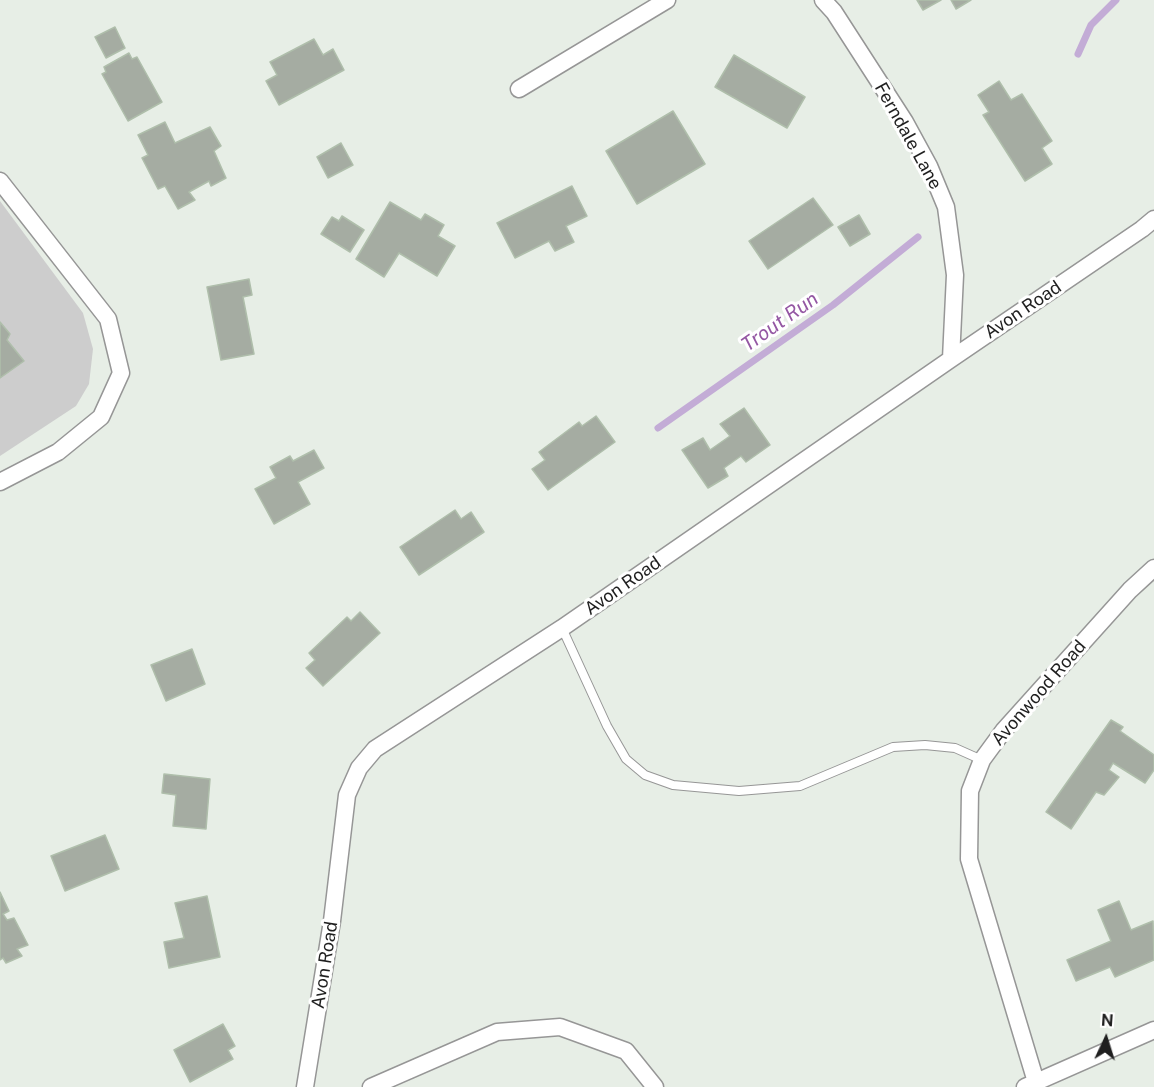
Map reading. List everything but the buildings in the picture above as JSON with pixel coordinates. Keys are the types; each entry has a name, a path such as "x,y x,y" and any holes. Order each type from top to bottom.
{"street":[{"path":"519,89 667,0"},
{"name":"Ferndale Lane","path":"823,0 834,12 905,122 929,166 946,207 955,275 951,359"},
{"path":"0,181 108,319 121,373 101,417 58,453 0,482"},
{"name":"Avon Road","path":"305,1087 332,921 347,795 359,768 375,749 562,628 1154,219"},
{"name":"Avonwood Road","path":"1030,1084 969,859 969,791 982,760 1004,730 1130,590 1154,568"},
{"path":"371,1087 497,1032 560,1028 626,1051 655,1087"},
{"path":"1030,1084 1154,1030"}],"lane":[{"path":"562,628 607,726 626,759 645,775 673,785 739,791 800,786 893,747 925,745 955,748 982,760"}],"shaded area":[{"path":"0,201 83,313 93,349 89,384 76,406 0,456"}],"waterway":[{"name":"Trout Run","path":"1078,54 1091,25 1116,0"},
{"name":"Trout Run","path":"658,428 833,305 918,237"}]}
